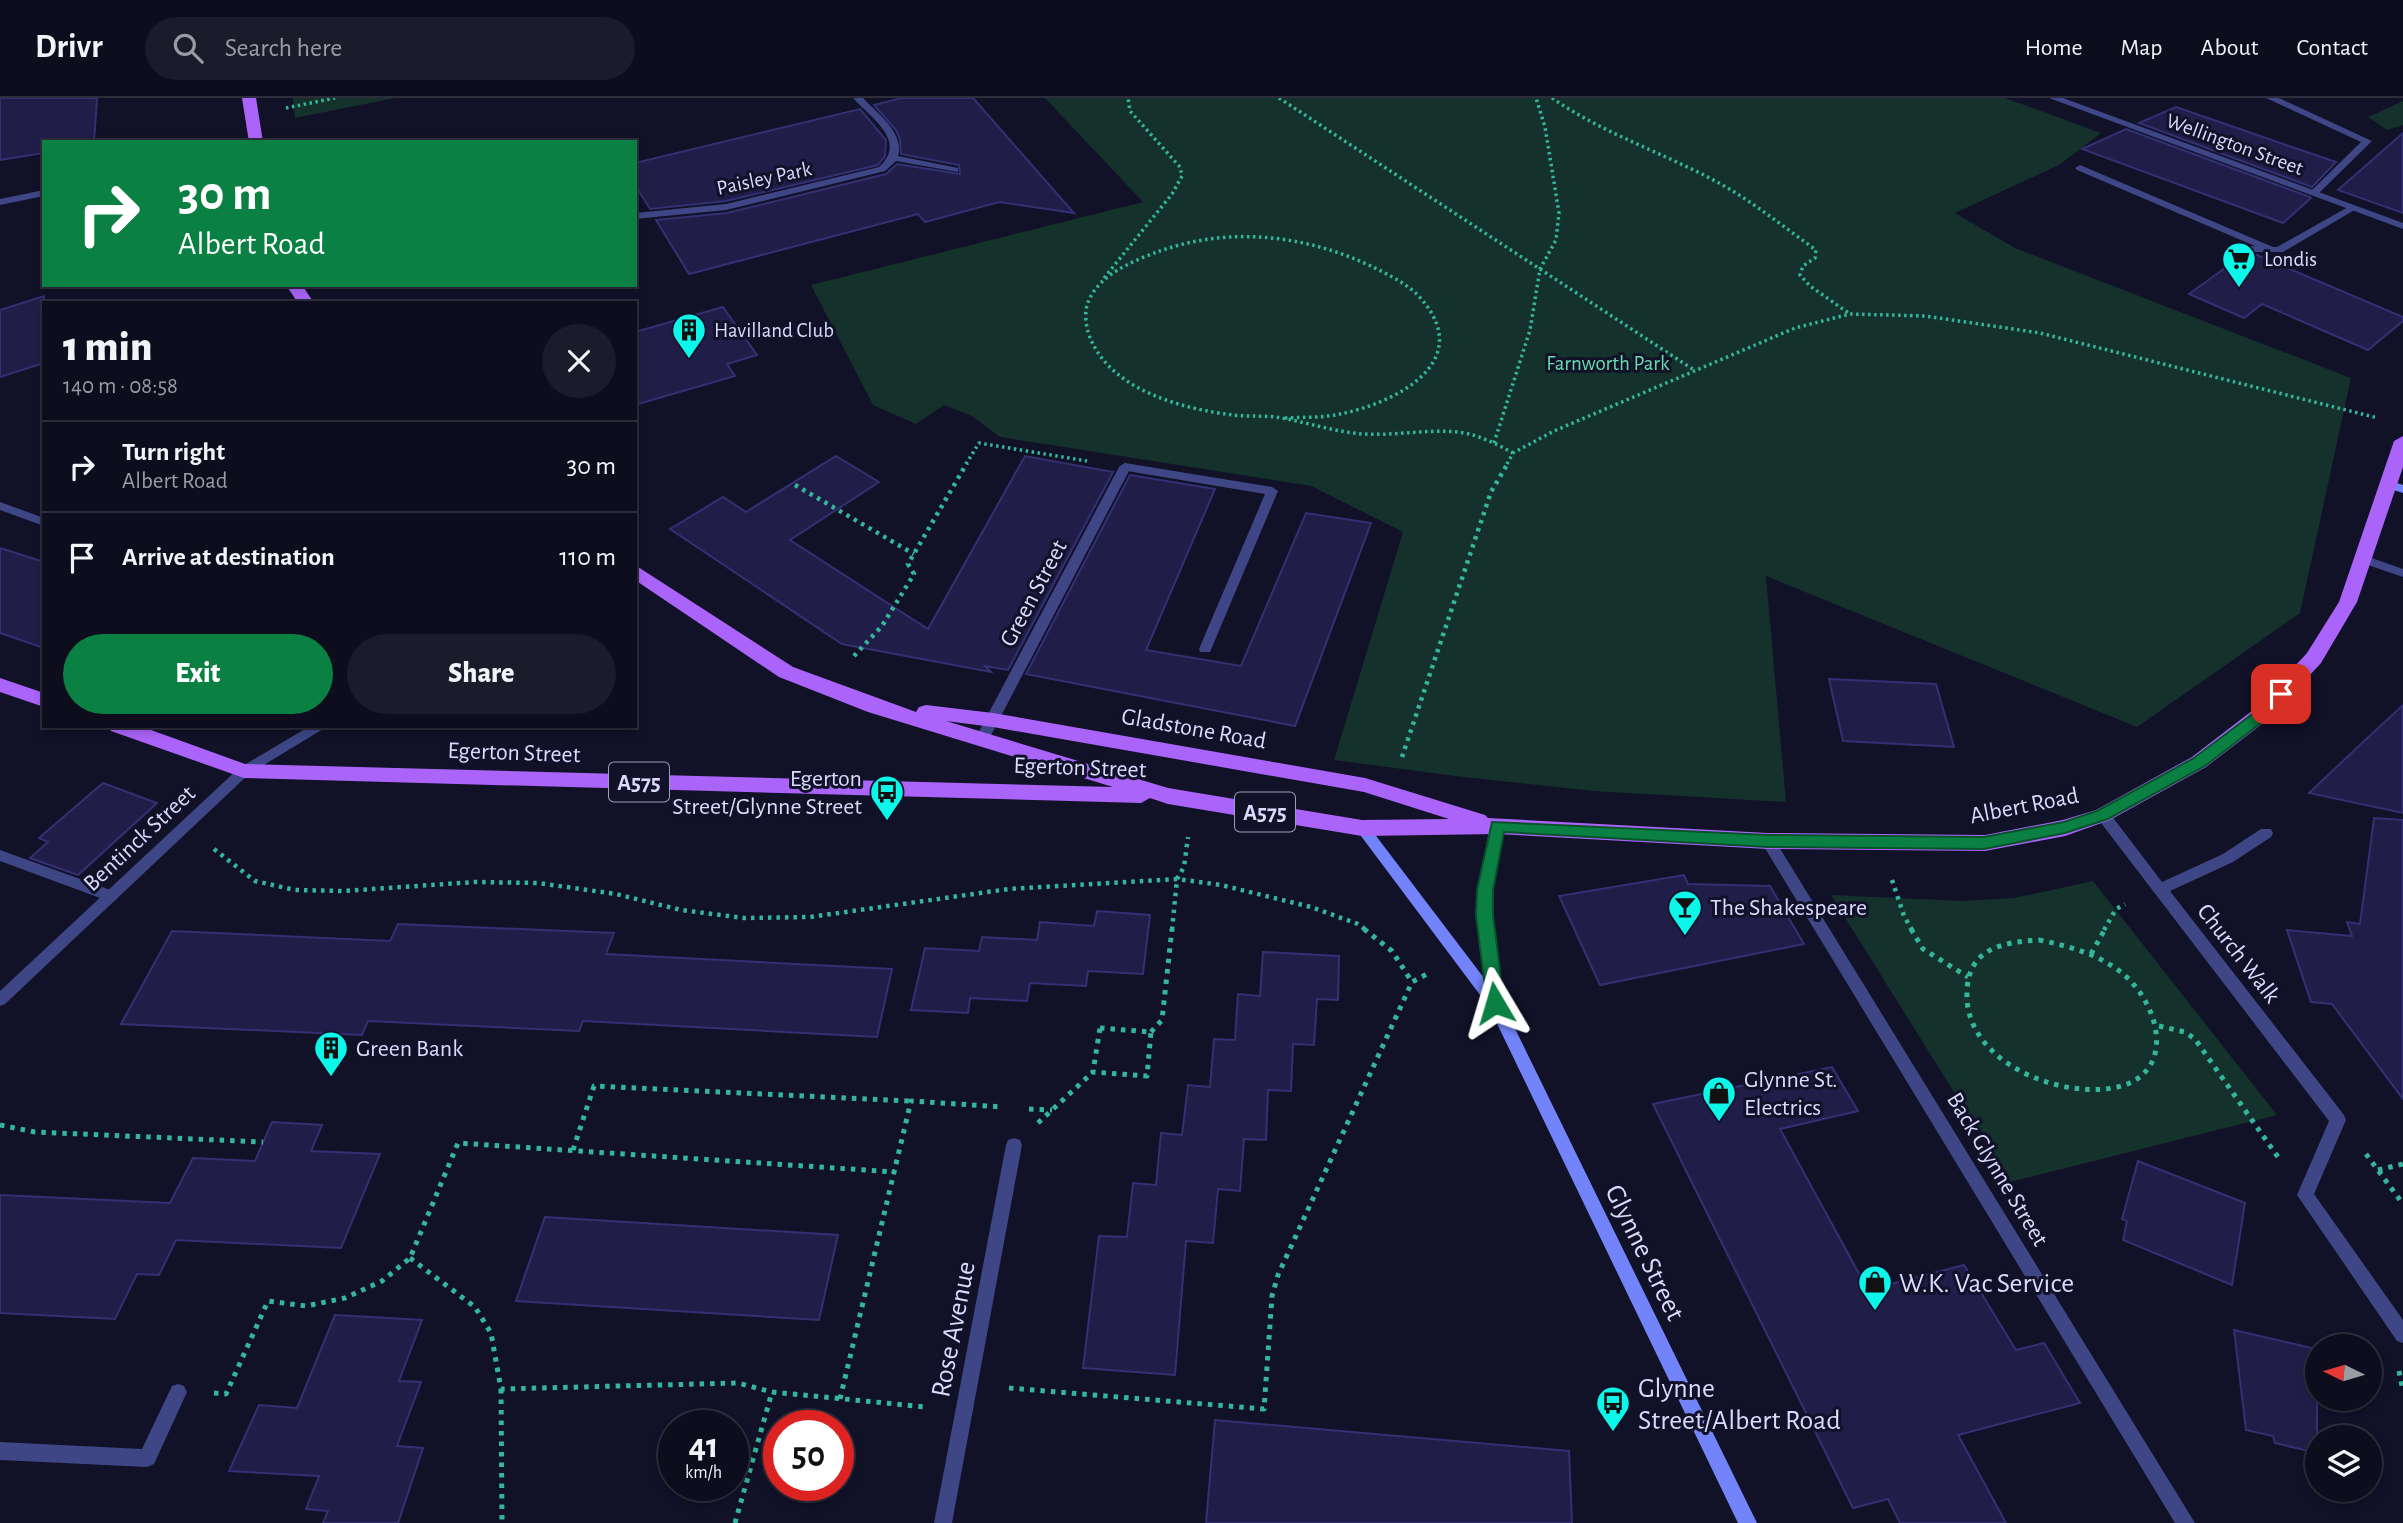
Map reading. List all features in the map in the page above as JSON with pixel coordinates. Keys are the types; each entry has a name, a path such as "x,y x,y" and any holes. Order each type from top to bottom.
{"main road":[{"path":"249,98 256,140"},
{"name":"Albert Road","path":"1497,826 1768,841 1984,843 2065,828 2103,815 2199,762 2264,712 2314,658 2348,602 2363,559 2396,487 2403,441"},
{"name":"Gladstone Road","path":"637,572 786,672 876,707 1168,796"},
{"path":"0,685 42,699"},
{"name":"Gladstone Road","path":"876,707 993,720 1365,785 1497,826"},
{"name":"Egerton Street","path":"124,728 244,771 1168,796"},
{"name":"A575","path":"1168,796 1362,828 1497,826"},
{"name":"Glynne Street","path":"1495,1003 1485,915 1485,890 1497,826"},
{"name":"Glynne Street","path":"1362,828 1495,1003 1748,1523"}],"street":[{"path":"858,98 895,140 897,151 894,158 955,170"},
{"name":"Wellington Street","path":"2054,98 2403,226"},
{"path":"2271,98 2367,141 2314,193"},
{"name":"Paisley Park","path":"637,216 739,204 866,175 882,169 894,158"},
{"path":"2080,168 2272,250"},
{"path":"0,202 42,193"},
{"path":"2242,249 2279,250 2353,208"},
{"path":"1125,467 1272,491 1205,649"},
{"name":"Green Street","path":"982,739 1125,467"},
{"path":"0,506 42,521"},
{"path":"2363,559 2403,573"},
{"name":"Bentinck Street","path":"0,1000 244,771 318,728"},
{"name":"Church Walk","path":"2103,815 2339,1120 2305,1195"},
{"path":"2160,889 2228,858 2266,833"},
{"name":"Back Glynne Street","path":"1768,841 2186,1523"},
{"path":"0,855 111,896"},
{"name":"Rose Avenue","path":"943,1523 1014,1145"},
{"path":"2305,1195 2403,1335"},
{"path":"0,1451 147,1458 178,1392"}],"path":[{"path":"251,115 335,98"},
{"path":"1100,284 1124,265 1167,247 1207,236 1254,235 1316,243 1351,254 1397,279 1426,304 1439,330 1438,359 1421,381 1381,401 1339,414 1285,418 1231,415 1184,404 1142,389 1105,365 1089,338 1086,308 1100,284 1172,194 1182,176 1180,167 1130,111 1128,98"},
{"path":"1279,98 1695,370"},
{"path":"1494,443 1530,330 1540,268 1556,240 1559,214 1545,127 1536,98"},
{"path":"1552,98 1614,136 1718,183 1757,207 1816,250 1815,258 1803,266 1800,275 1810,286 1850,314"},
{"path":"1365,785 1401,761 1491,492 1513,453 1554,431 1795,328 1850,314 1925,316 2040,333 2390,420"},
{"path":"1285,418 1336,432 1371,435 1456,432 1482,437 1513,453"},
{"path":"824,687 882,626 914,574 908,564 979,443 1125,467"},
{"path":"795,485 914,554"},
{"path":"1093,1072 1147,1076 1151,1032 1162,1020 1177,879 1184,867 1192,800"},
{"path":"186,825 232,865 256,881 295,890 344,891 475,882 538,883 616,894 681,910 744,918 810,918 1009,889 1177,879 1221,885 1358,923 1392,951 1412,982"},
{"path":"1879,844 1904,916 1923,949 1968,977"},
{"path":"2091,954 2116,909 2160,889"},
{"path":"2039,940 2072,946 2091,954 2131,980 2149,1002 2158,1026 2158,1048 2148,1068 2129,1083 2092,1090 2072,1089 2041,1081 2012,1066 1988,1046 1969,1020 1964,995 1968,971 1984,954 2008,943 2039,940"},
{"path":"970,1384 1264,1409 1272,1296 1278,1275 1412,982 1458,956"},
{"path":"2158,1026 2185,1032 2194,1040 2305,1195"},
{"path":"1014,1145 1093,1072 1100,1028 1151,1032"},
{"path":"573,1150 594,1086 1014,1108"},
{"path":"840,1399 911,1101"},
{"path":"1027,1109 1052,1110"},
{"path":"0,1125 35,1132 263,1142"},
{"path":"178,1392 226,1394 268,1300 306,1306 345,1298 382,1281 410,1258 458,1143 895,1172"},
{"path":"2403,1164 2378,1170 2403,1204"},
{"path":"410,1258 475,1307 491,1333 501,1389 502,1523"},
{"path":"501,1389 738,1383 772,1392 965,1411"},
{"path":"735,1523 772,1392"}],"green space":[{"path":"293,98 395,98 295,118"},
{"name":"Farnworth Park","path":"1045,98 2005,98 2101,133 2059,165 1955,213 2015,248 2351,378 2300,613 2137,727 1766,576 1786,802 1594,791 1334,760 1403,532 1311,486 1000,437 972,416 944,405 916,424 873,405 811,285 1143,202"},
{"path":"2403,101 2403,125 2387,130 2368,117"},
{"path":"2093,881 2277,1115 2010,1182 1831,895 1963,901 2014,898"}],"building":[{"path":"0,98 97,98 94,140 42,140 42,153 0,160"},
{"path":"902,98 973,98 1074,213 999,202 925,222 918,214 689,274 656,220 727,213 886,174 897,164 960,174 959,165 901,154 896,130 874,105"},
{"path":"2176,107 2336,162 2312,187 2139,123"},
{"path":"860,109 886,140 885,156 878,165 726,201 650,209 637,188 637,163"},
{"path":"2126,129 2311,198 2283,223 2082,149"},
{"path":"2403,133 2403,213 2338,190"},
{"path":"2243,255 2257,255 2403,317 2403,321 2368,350 2262,304 2244,318 2189,294"},
{"path":"44,296 42,364 0,377 0,310"},
{"name":"Havilland Club","path":"723,307 757,355 727,364 735,376 637,404 637,331"},
{"path":"836,456 879,482 790,540 928,629 1025,456 1113,472 1008,670 985,666 991,672 842,644 670,529 723,497 746,512"},
{"path":"1130,475 1215,489 1146,650 1241,666 1306,513 1371,523 1295,726 1026,674"},
{"path":"0,548 42,561 42,647 0,633"},
{"path":"1829,679 1936,684 1954,747 1843,741"},
{"path":"2403,705 2403,813 2309,793 2361,744"},
{"path":"103,783 157,803 78,875 30,858 48,842 39,838"},
{"path":"2374,818 2403,820 2403,1099 2332,1004 2311,1002 2287,930 2352,936 2347,922 2360,924"},
{"name":"The Shakespeare","path":"1684,875 1688,884 1770,886 1804,944 1600,985 1559,896"},
{"path":"1097,911 1150,915 1143,974 1088,971 1086,986 1030,983 1027,1001 970,998 968,1013 911,1010 925,948 979,951 982,937 1037,940 1040,922 1094,926"},
{"path":"398,924 614,933 606,954 892,969 877,1037 583,1021 579,1031 368,1021 362,1035 121,1024 172,931 390,941"},
{"path":"1263,952 1339,956 1338,1000 1317,999 1314,1045 1293,1044 1291,1091 1268,1090 1266,1140 1244,1139 1240,1191 1218,1189 1213,1243 1186,1241 1175,1375 1083,1368 1099,1236 1127,1237 1133,1183 1156,1185 1161,1133 1182,1135 1188,1085 1210,1087 1214,1039 1235,1040 1238,994 1260,996"},
{"path":"1832,1067 1858,1111 1780,1129 1868,1290 1964,1265 2016,1350 2044,1343 2080,1403 1958,1435 2006,1523 1900,1523 1888,1499 1853,1508 1653,1104"},
{"path":"272,1122 322,1125 311,1151 380,1154 341,1248 176,1240 159,1275 137,1274 115,1319 0,1313 0,1195 170,1203 193,1158 255,1161"},
{"path":"2138,1161 2245,1203 2232,1285 2123,1240 2127,1221 2122,1219"},
{"path":"545,1217 838,1235 819,1320 516,1301"},
{"path":"335,1315 422,1320 399,1381 421,1382 397,1446 423,1448 398,1523 323,1523 328,1511 306,1509 319,1476 229,1471 259,1405 297,1408"},
{"path":"2234,1330 2305,1346 2305,1411 2317,1411 2317,1425 2305,1425 2305,1450 2275,1443 2273,1436 2246,1430"},
{"path":"1215,1420 1569,1451 1572,1523 1206,1523"}],"place":[{"name":"Londis","path":"2239,289"},
{"name":"Havilland Club","path":"689,360"},
{"name":"Egerton Street/Glynne Street","path":"887,822"},
{"name":"The Shakespeare","path":"1685,937"},
{"name":"Green Bank","path":"331,1078"},
{"name":"Glynne St. Electrics","path":"1719,1123"},
{"name":"W.K. Vac Service","path":"1875,1312"},
{"name":"Glynne Street/Albert Road","path":"1613,1433"}],"route":[{"path":"1495,1003 1485,915 1485,890 1497,826 1768,841 1984,843 2065,828 2103,815 2199,762 2264,712 2281,694"}]}
